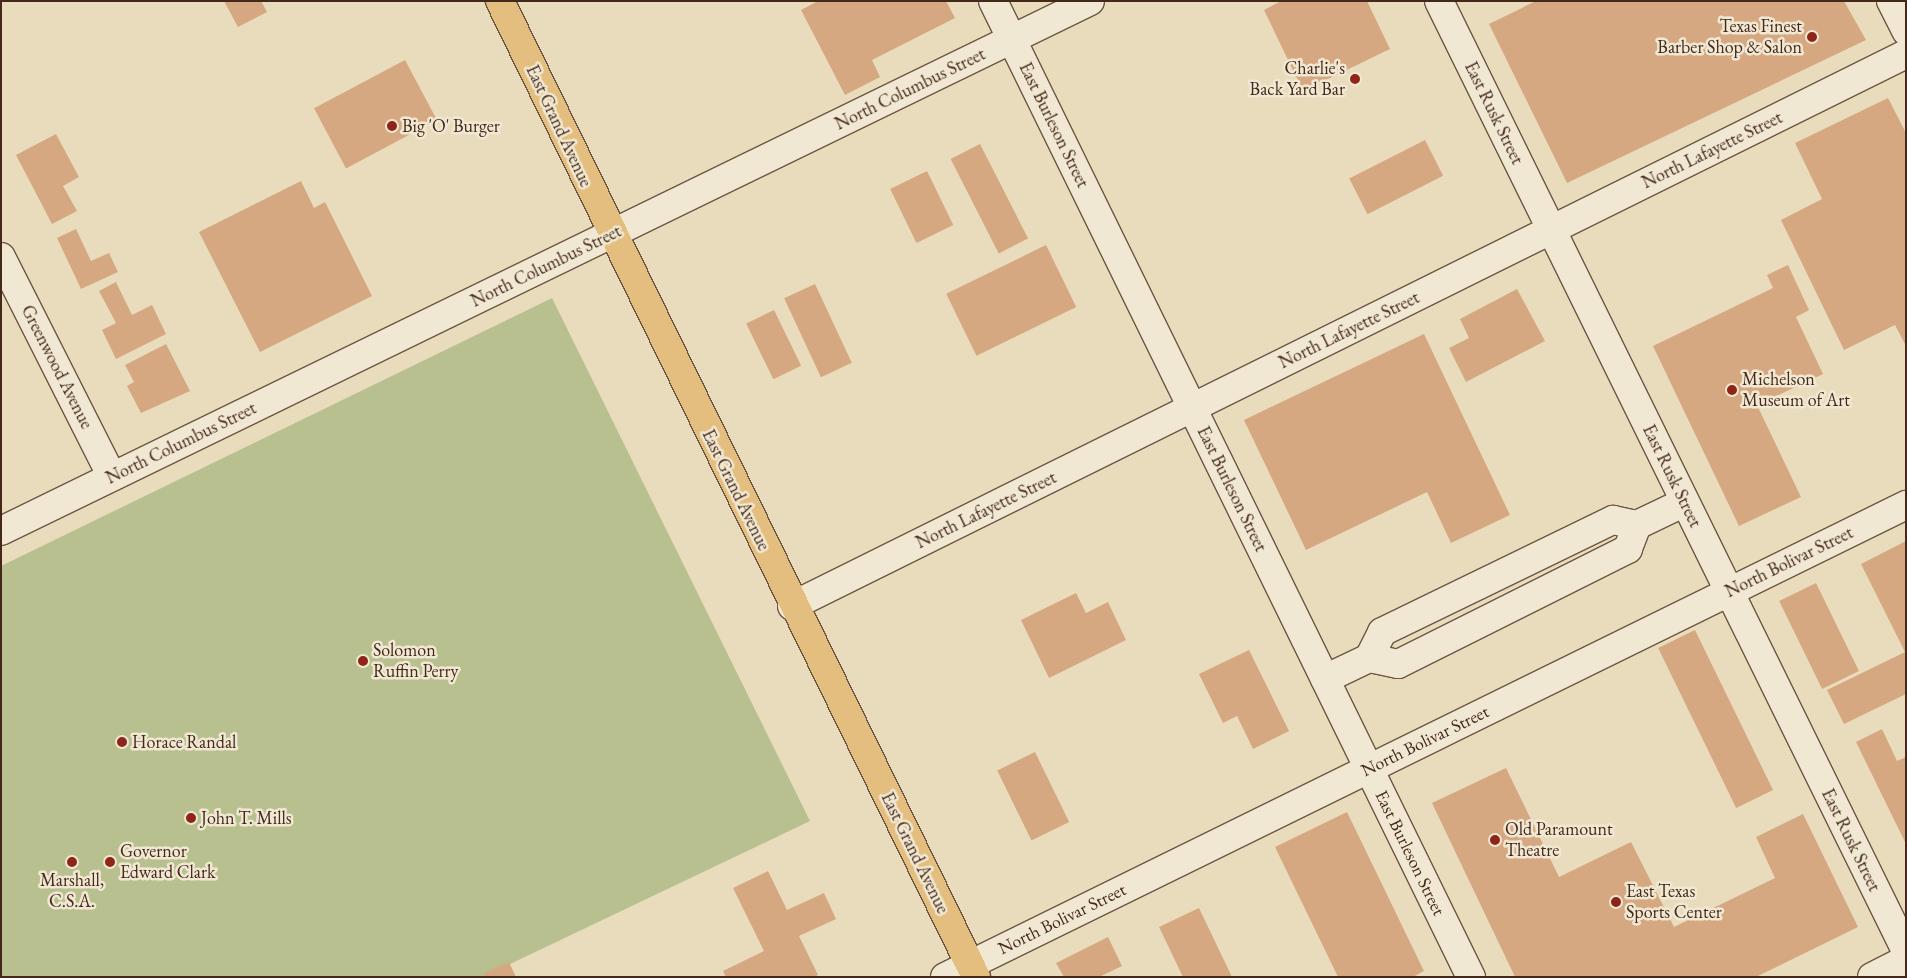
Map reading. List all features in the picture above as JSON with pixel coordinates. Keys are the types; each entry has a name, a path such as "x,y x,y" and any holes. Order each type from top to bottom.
{"highway":[{"name":"East Grand Avenue","path":"500,1 610,234 973,971"}],"street":[{"name":"East Burleson Street","path":"993,1 1471,977"},
{"name":"North Columbus Street","path":"1,531 1090,1"},
{"name":"East Rusk Street","path":"1439,1 1906,952"},
{"path":"1891,1 1906,31"},
{"name":"North Lafayette Street","path":"792,606 1906,54"},
{"name":"Greenwood Avenue","path":"1,257 112,477"},
{"path":"1325,680 1369,658 1382,632 1613,520 1637,525 1685,502"},
{"name":"North Bolivar Street","path":"945,977 973,971 1369,768 1906,505"},
{"path":"1369,658 1398,664 1407,660 1628,549 1637,525"},
{"path":"1872,977 1906,960"}],"green space":[{"path":"552,298 810,821 483,977 1,977 1,566"}],"building":[{"path":"224,1 261,1 267,12 238,27"},
{"path":"818,1 946,1 955,18 872,60 880,77 845,95 801,10"},
{"path":"1281,1 1367,1 1390,49 1303,91 1264,10"},
{"path":"1536,1 1844,1 1866,40 1567,183 1489,24"},
{"path":"405,60 437,120 346,168 314,108"},
{"path":"1888,98 1906,133 1906,346 1895,325 1844,350 1781,220 1822,199 1795,143"},
{"path":"56,134 79,177 63,186 77,211 52,224 16,155"},
{"path":"1425,140 1443,176 1367,214 1349,179"},
{"path":"980,144 1028,238 999,253 951,159"},
{"path":"927,171 953,225 916,243 890,189"},
{"path":"301,181 314,208 325,202 372,296 260,352 199,232"},
{"path":"76,229 91,261 109,253 118,272 81,289 57,238"},
{"path":"1046,245 1076,307 976,356 946,294"},
{"name":"Michelson Museum of Art","path":"1788,265 1809,310 1796,317 1823,374 1757,405 1801,497 1739,526 1653,346 1773,288 1767,275"},
{"path":"116,282 132,315 152,305 166,334 116,359 102,330 116,323 99,291"},
{"path":"815,284 852,363 821,377 784,298"},
{"path":"1517,289 1545,341 1466,382 1449,348 1469,338 1460,319"},
{"path":"774,310 801,366 773,379 746,324"},
{"path":"1424,334 1510,515 1451,543 1427,492 1306,550 1244,420"},
{"path":"166,344 190,391 141,413 127,386 134,382 125,365"},
{"path":"1906,541 1906,694 1844,724 1827,690 1905,652 1861,564"},
{"path":"1816,583 1859,671 1822,689 1779,601"},
{"path":"1076,593 1086,613 1108,602 1126,640 1049,678 1021,620"},
{"path":"1695,630 1773,790 1736,808 1658,648"},
{"path":"1249,650 1289,731 1253,749 1237,716 1223,723 1199,674"},
{"path":"1882,729 1897,761 1906,757 1906,844 1856,742"},
{"path":"1035,752 1069,822 1031,841 997,770"},
{"path":"1506,768 1559,877 1631,842 1674,927 1775,878 1756,837 1803,814 1858,927 1756,977 1515,977 1432,803"},
{"path":"1347,812 1424,971 1413,977 1338,977 1275,847"},
{"path":"768,871 787,910 824,893 836,919 799,936 818,975 813,977 726,977 723,971 764,951 733,888"},
{"path":"1199,908 1232,977 1183,977 1159,927"},
{"path":"1108,937 1122,966 1099,977 1064,977 1056,963"},
{"path":"509,962 516,977 485,977 484,973"}],"place":[{"name":"Texas Finest Barber Shop & Salon","path":"1812,37"},
{"name":"Charlie's Back Yard Bar","path":"1355,79"},
{"name":"Big 'O' Burger","path":"392,126"},
{"name":"Michelson Museum of Art","path":"1732,390"},
{"name":"Solomon Ruffin Perry","path":"363,661"},
{"name":"Horace Randal","path":"122,742"},
{"name":"John T. Mills","path":"191,818"},
{"name":"Old Paramount Theatre","path":"1495,840"},
{"name":"Marshall, C.S.A.","path":"72,862"},
{"name":"Governor Edward Clark","path":"110,862"},
{"name":"East Texas Sports Center","path":"1616,902"}]}
